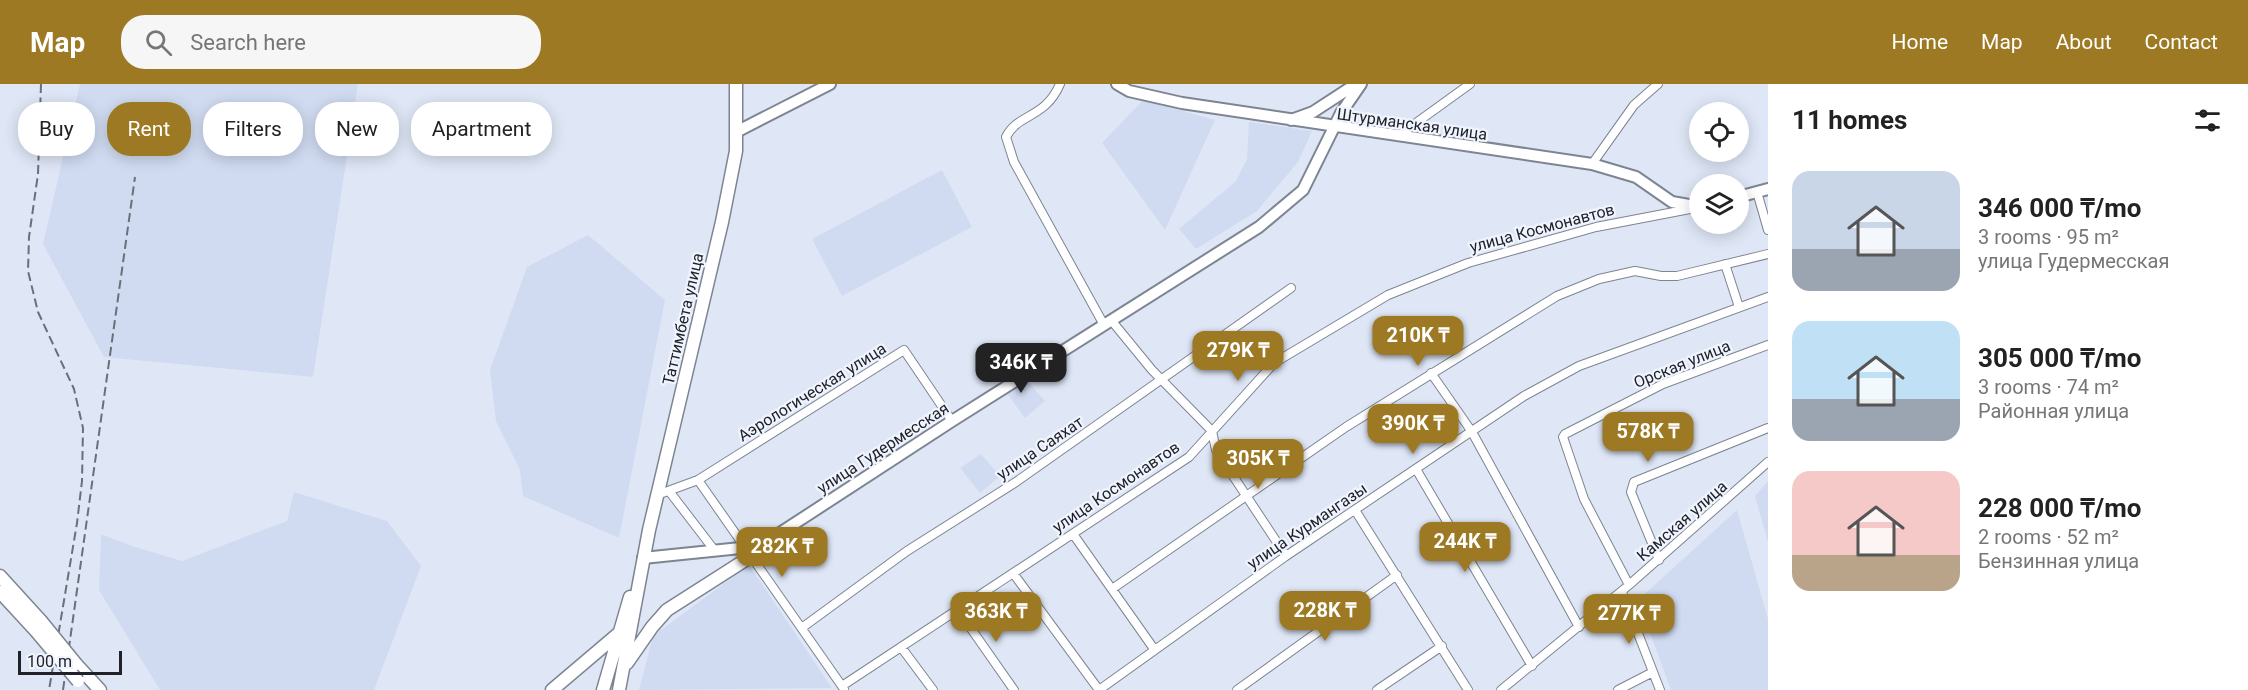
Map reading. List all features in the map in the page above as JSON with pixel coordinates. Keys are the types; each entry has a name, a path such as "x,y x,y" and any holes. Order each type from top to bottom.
{"main road":[{"name":"Таттимбета улица","path":"643,558 722,222 738,131 736,84"},
{"path":"738,131 830,84"},
{"name":"Штурманская улица","path":"1117,84 1129,91 1182,103 1592,164 1624,172 1672,202 1689,205"},
{"path":"1289,120 1313,112 1356,84"},
{"name":"улица Гудермесская","path":"760,546 952,421 1259,227 1303,190 1334,127 1361,84"},
{"path":"624,666 651,627 667,610 747,552 760,546"},
{"path":"643,558 715,551 747,552"},
{"path":"603,690 618,633 643,558"},
{"path":"619,690 643,558"},
{"path":"0,576 82,686"},
{"path":"0,592 39,626 100,690"},
{"path":"552,690 618,633"}],"street":[{"path":"1060,84 1050,103 1010,129 1006,137 1014,162 1107,323 1152,370 1164,379 1212,431 1215,450 1286,556"},
{"path":"1398,136 1470,84"},
{"path":"1592,164 1634,105 1658,84"},
{"path":"1763,191 1768,230"},
{"name":"улица Космонавтов","path":"844,688 901,647 1189,457 1274,363 1388,295 1468,263 1596,227 1689,209"},
{"path":"1112,589 1246,495 1431,374 1557,296 1599,279 1635,271 1661,276 1677,276 1768,254"},
{"path":"1725,264 1739,307"},
{"name":"улица Саяхат","path":"803,627 907,551 1016,482 1291,288"},
{"name":"улица Курмангазы","path":"1099,690 1286,556 1524,396 1579,366 1768,297"},
{"name":"Орская улица","path":"1629,585 1584,499 1563,437 1663,384 1768,345"},
{"name":"Аэрологическая улица","path":"657,495 698,480 904,350 952,421"},
{"path":"1431,374 1472,432 1579,627"},
{"path":"1659,560 1631,492 1632,485 1768,428"},
{"name":"Камская улица","path":"1501,690 1622,592 1768,462"},
{"path":"1416,469 1532,666"},
{"path":"698,480 844,688"},
{"path":"669,490 715,551"},
{"path":"1355,510 1468,690"},
{"path":"1073,534 1154,649"},
{"path":"1013,573 1099,690"},
{"path":"1237,690 1397,575"},
{"path":"1622,592 1660,690"},
{"path":"958,610 1014,690"},
{"path":"1377,690 1442,646"},
{"path":"901,647 933,690"},
{"path":"1618,690 1653,672"}],"shaded area":[{"path":"80,84 358,84 355,102 315,102 315,156 347,156 313,377 104,357 43,244 63,156 95,156 95,102 76,102"},
{"path":"1143,100 1215,120 1165,230 1102,143"},
{"path":"1249,122 1312,131 1298,162 1257,211 1196,249 1179,229 1236,181 1247,159"},
{"path":"942,170 972,227 842,296 812,239"},
{"path":"588,235 665,300 619,538 523,496 520,470 496,421 490,370 527,267"},
{"path":"1026,379 1045,401 1025,418 1006,392"},
{"path":"981,454 1000,476 980,493 960,468"},
{"path":"1768,481 1768,542 1755,496"},
{"path":"294,492 387,521 421,566 374,690 160,690 99,590 101,534 182,561 287,521"},
{"path":"1737,510 1768,619 1768,690 1671,690 1638,600"},
{"path":"749,565 832,688 639,690 653,636"}],"railway":[{"path":"41,84 38,174 29,237 28,271 38,312 74,389 83,428 82,481 77,523 49,690"},
{"path":"63,690 135,177"}]}
